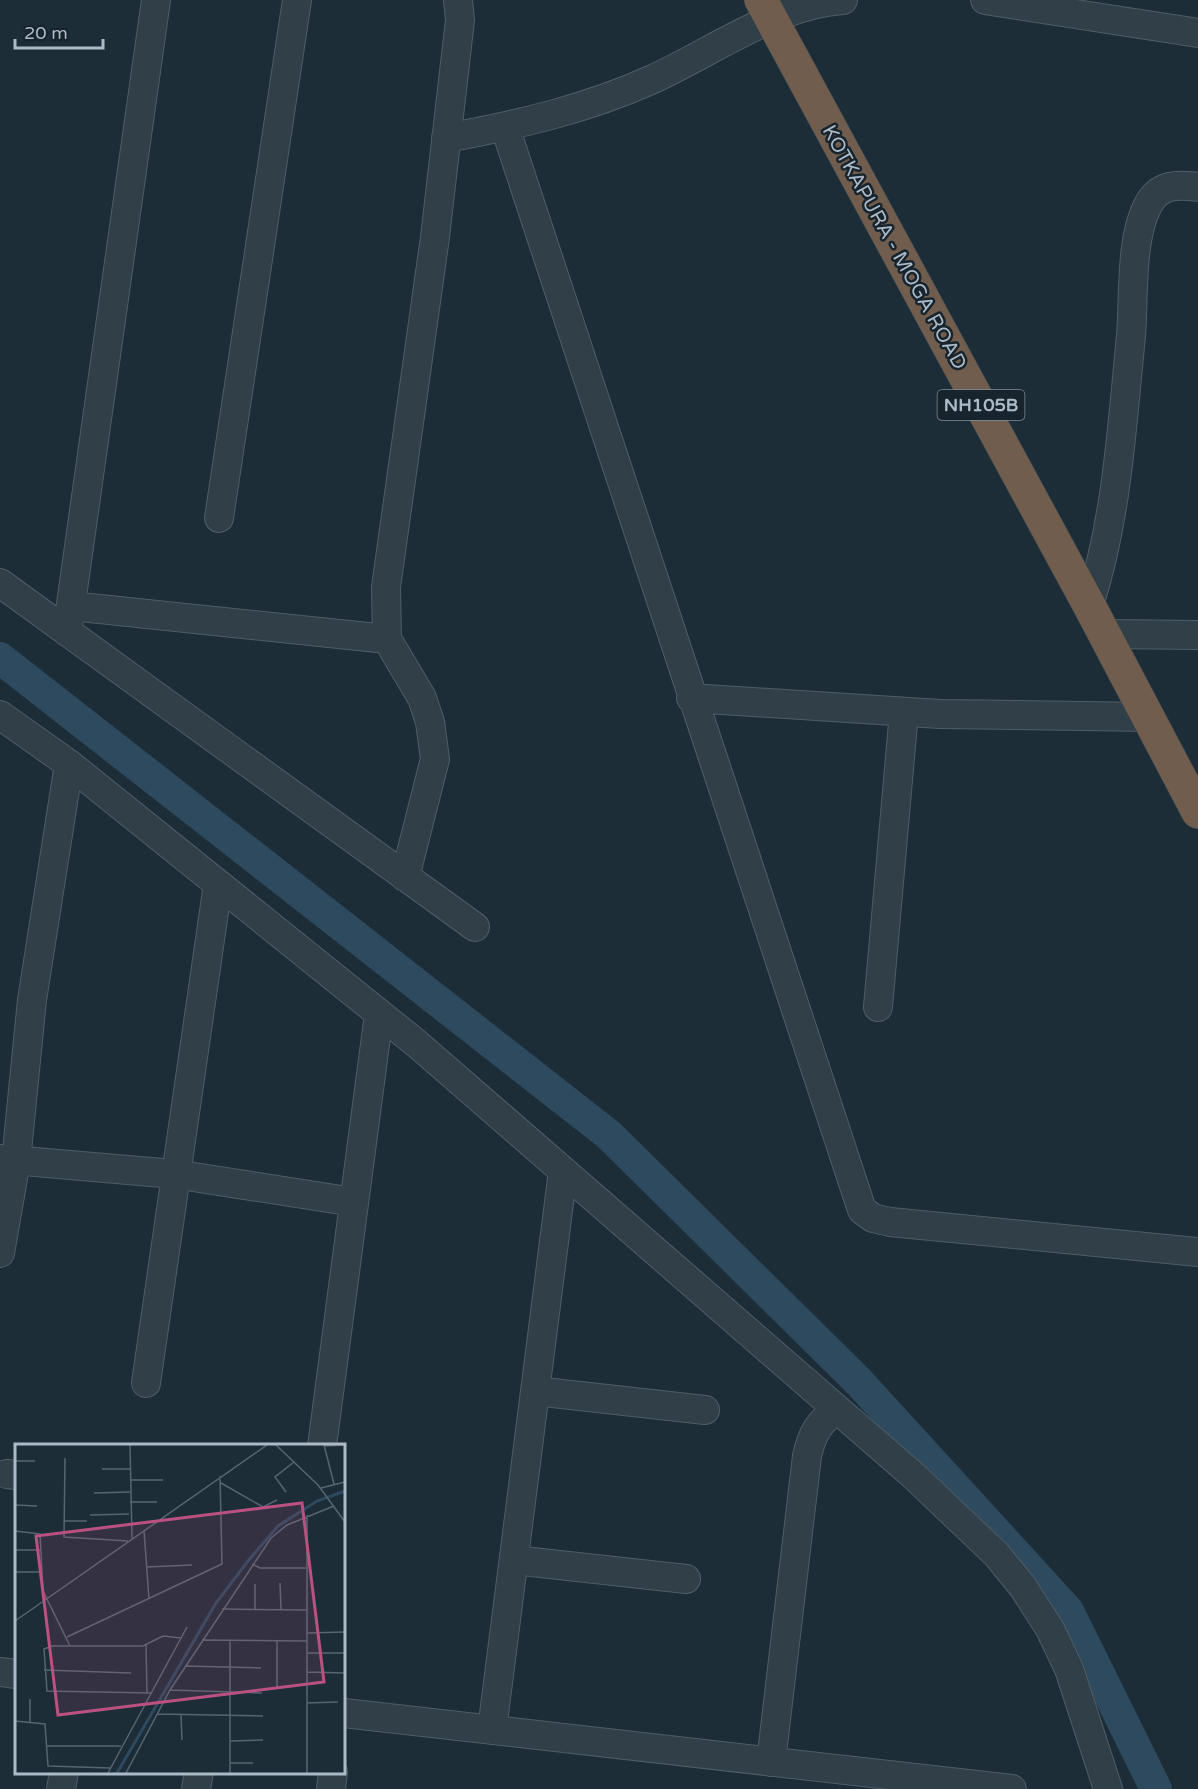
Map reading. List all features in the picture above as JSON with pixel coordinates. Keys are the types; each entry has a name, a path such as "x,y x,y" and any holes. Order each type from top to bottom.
{"highway":[{"name":"KOTKAPURA - MOGA ROAD","path":"766,10 1105,634 1198,812"}],"street":[{"path":"69,619 156,0"},
{"path":"219,518 297,0"},
{"path":"405,877 435,759 430,722 422,698 387,639 386,587 435,237 460,20 458,0"},
{"path":"446,138 504,127 618,93 654,79 766,10 843,0"},
{"path":"985,0 1100,10 1198,33"},
{"path":"504,127 862,1210 873,1218 890,1222 1198,1252"},
{"path":"1089,605 1107,542 1131,335 1139,234 1148,205 1166,186 1179,184 1198,187"},
{"path":"0,583 69,619 405,877 475,927"},
{"path":"69,619 387,639"},
{"path":"1105,634 1198,635"},
{"path":"691,698 904,712 1149,717"},
{"path":"878,1007 904,712"},
{"path":"0,715 69,764 379,1014 914,1476 997,1555 1023,1587 1050,1629 1069,1669 1108,1789"},
{"path":"0,1253 8,1160 69,764"},
{"path":"146,1383 174,1174 218,884"},
{"path":"322,1444 379,1014"},
{"path":"8,1160 174,1174 354,1202"},
{"path":"492,1730 563,1171"},
{"path":"535,1391 705,1410"},
{"path":"771,1762 807,1456 812,1436 820,1422 837,1409"},
{"path":"514,1560 686,1579"},
{"path":"0,1672 15,1674"},
{"path":"345,1713 1011,1789"},
{"path":"61,1789 64,1774"},
{"path":"196,1789 199,1774"},
{"path":"331,1789 333,1774"}],"waterway":[{"path":"0,658 609,1135 859,1382 1068,1611 1156,1789"}]}
